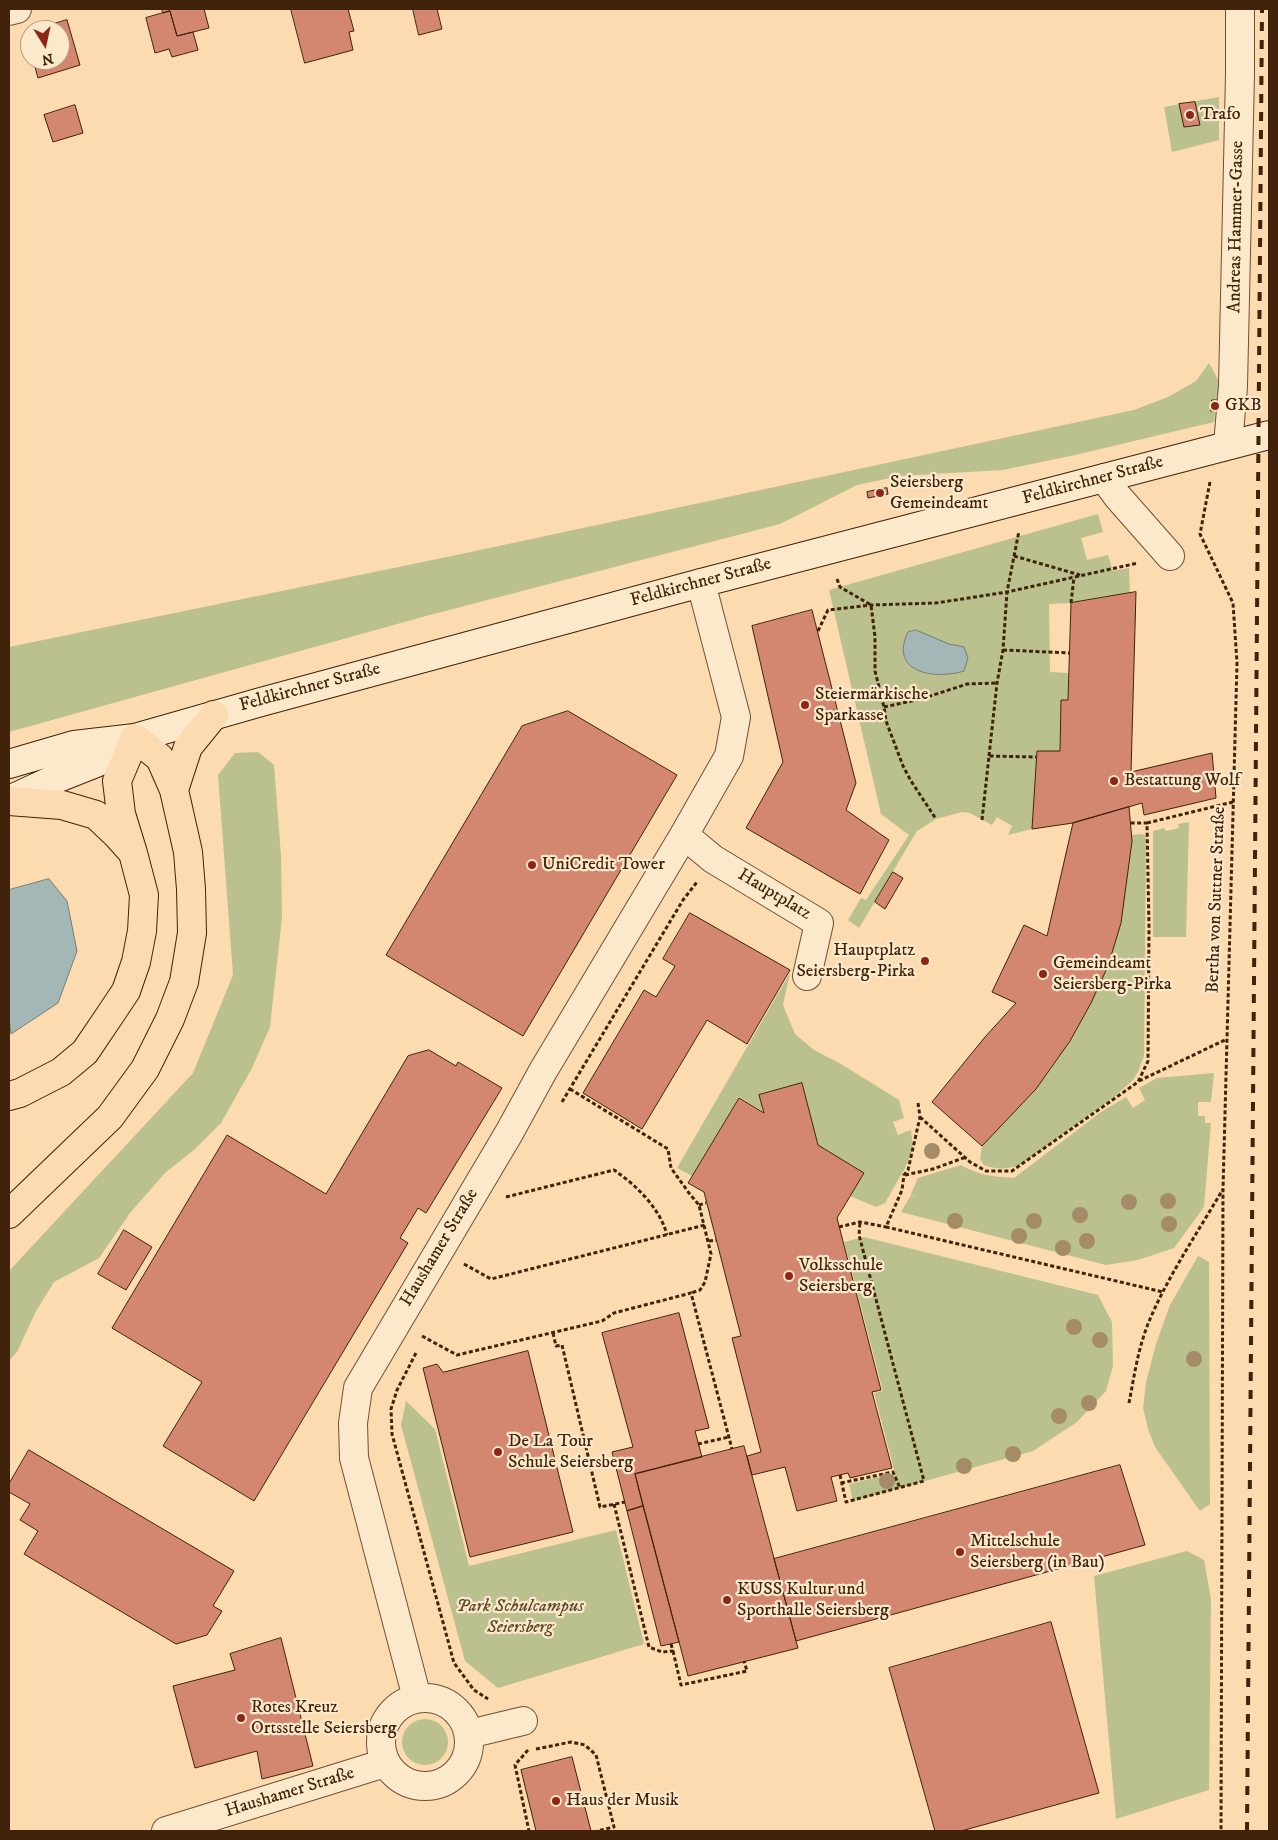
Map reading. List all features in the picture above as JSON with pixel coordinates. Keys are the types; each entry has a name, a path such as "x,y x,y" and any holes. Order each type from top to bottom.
{"highway":[{"path":"174,790 188,747 214,715"},
{"path":"9,1096 20,1093 61,1072 85,1052 126,991 136,962 142,931 144,896 121,814 117,781 135,738 160,758 174,790 188,852 192,889 192,934 184,982 170,1019 145,1069 110,1117 9,1214"},
{"path":"9,801 62,805 96,815 133,853"}],"street":[{"path":"9,11 17,9"},
{"name":"Andreas Hammer-Gasse","path":"1228,445 1233,386 1240,9"},
{"name":"Feldkirchner Straße","path":"9,764 74,745 135,738 701,582 1269,435"},
{"path":"1104,478 1118,497 1170,556"},
{"name":"Haushamer Straße","path":"417,1698 354,1458 353,1423 358,1388 729,756 736,717 701,582"},
{"name":"Feldkirchner Straße","path":"9,801 48,782 96,763 135,738"},
{"name":"Hauptplatz","path":"684,835 713,859 819,922 807,976"},
{"path":"417,1698 430,1698 444,1702 456,1709 464,1720 469,1734 469,1748 465,1761 458,1772 446,1781 433,1786 419,1786 406,1782 394,1774 385,1763 381,1750 380,1736 384,1723 392,1711 404,1703 417,1698"},
{"path":"469,1734 523,1721"},
{"name":"Haushamer Straße","path":"166,1831 385,1763"}],"path":[{"name":"Bertha von Suttner Straße","path":"1221,1831 1223,1189 1237,662 1233,603 1200,534 1210,482 1228,445"},
{"path":"982,820 997,683 1003,650 1007,592 1020,526"},
{"path":"1014,556 1080,576"},
{"path":"818,631 828,610 870,605 936,603 1007,592 1170,556"},
{"path":"1071,604 1074,577"},
{"path":"837,579 840,587 870,605"},
{"path":"870,605 875,637 875,671 886,721 903,766 936,819"},
{"path":"1003,650 1070,653"},
{"path":"884,707 921,699 967,684 997,683"},
{"path":"988,756 1036,757"},
{"path":"1131,823 1147,823 1233,802"},
{"path":"1138,1082 1148,1061 1149,927 1147,823"},
{"path":"920,1117 970,1162 986,1171 1012,1171 1138,1082 1227,1038"},
{"path":"418,1344 420,1336 457,1355 602,1321 614,1313 700,1290 705,1282 711,1254 700,1205 688,1193 671,1168 668,1149 570,1089"},
{"path":"886,1227 902,1190 904,1175 908,1170 920,1117 918,1103"},
{"path":"904,1175 933,1169 966,1157"},
{"path":"498,1195 505,1197 614,1170 632,1182 664,1223 667,1235"},
{"path":"1129,1403 1135,1367 1148,1325 1164,1292 1223,1189"},
{"path":"700,1205 706,1202"},
{"path":"839,1227 860,1222 886,1227 1164,1292"},
{"path":"860,1222 859,1236 924,1481 900,1488 846,1502 844,1493 842,1484 840,1475 842,1484 893,1472 900,1488"},
{"path":"459,1262 491,1279 705,1226"},
{"path":"709,1241 716,1240"},
{"path":"691,1293 732,1449"},
{"path":"553,1333 556,1346 562,1345 600,1507 625,1502"},
{"path":"416,1352 397,1390 390,1409 392,1434 454,1663 474,1690 523,1721 528,1751"},
{"path":"698,1444 729,1437"},
{"path":"614,1504 649,1647 662,1652 673,1651"},
{"path":"671,1644 682,1685 747,1671 744,1661"},
{"path":"529,1831 515,1765 528,1751 571,1742 585,1745 596,1755 615,1829 597,1831"}],"green space":[{"path":"1219,97 1219,140 1172,152 1164,107"},
{"path":"1209,363 1220,383 1214,422 1003,470 900,476 857,485 780,524 426,616 9,732 9,647 452,556 1134,410 1168,397 1196,381"},
{"path":"1098,514 1103,532 1081,538 1087,560 1108,555 1113,571 1129,568 1130,593 1071,603 1049,604 1050,672 1068,673 1068,700 1061,700 1060,751 1037,751 1032,829 1008,835 1012,826 997,817 992,825 970,813 962,812 936,819 917,831 859,928 848,920 861,898 866,900 909,835 881,814 829,590"},
{"path":"258,752 274,765 281,856 282,917 270,1027 252,1068 221,1123 195,1149 165,1173 130,1213 99,1258 54,1282 36,1311 17,1352 9,1361 9,1271 193,1073 233,975 218,775 235,753"},
{"path":"1189,822 1186,937 1153,937 1153,831 1164,828 1166,831 1179,828 1178,824"},
{"path":"1142,834 1146,838 1144,1056 1138,1072 1133,1080 1114,1097 1020,1165 993,1168 984,1165 980,1159 982,1146 1036,1089 1070,1041 1091,1003 1121,923 1132,835"},
{"path":"790,973 783,1005 795,1034 814,1050 841,1064 899,1100 904,1118 893,1122 898,1135 911,1130 913,1149 905,1168 885,1203 876,1207 850,1196 864,1173 818,1145 802,1084 760,1095 764,1112 739,1097 692,1176 677,1168"},
{"path":"1214,1073 1211,1102 1198,1102 1198,1116 1205,1116 1205,1123 1211,1123 1204,1207 1174,1248 1138,1260 1106,1265 901,1212 911,1195 916,1197 911,1194 918,1178 961,1165 986,1175 1014,1178 1101,1112 1126,1097 1133,1108 1145,1100 1139,1088 1157,1078"},
{"path":"864,1237 1098,1295 1112,1322 1113,1366 1106,1391 1077,1422 1033,1451 853,1501 849,1484 895,1473 874,1393 883,1391 844,1242"},
{"path":"1198,1256 1209,1262 1210,1504 1200,1511 1155,1447 1143,1408 1146,1382 1156,1344 1170,1305"},
{"name":"Park Schulcampus Seiersberg","path":"406,1401 435,1429 469,1566 616,1530 644,1644 498,1688 465,1661 401,1425"},
{"path":"1187,1551 1204,1560 1211,1599 1209,1790 1116,1819 1094,1576"},
{"path":"425,1719 438,1723 444,1729 448,1742 444,1755 438,1761 425,1765 412,1761 406,1755 402,1742 406,1729 412,1723"}],"shaded area":[{"path":"916,630 949,644 964,647 968,658 964,671 952,674 928,673 909,665 904,657 903,646 908,632"},
{"path":"49,879 67,901 77,951 58,1003 11,1034 9,1018 9,890"}],"building":[{"path":"162,9 204,9 209,28 177,36 170,11 163,13"},
{"path":"291,9 348,9 354,31 349,32 353,50 305,63"},
{"path":"413,9 437,9 442,29 419,35"},
{"path":"170,11 177,36 193,32 198,50 172,57 169,49 155,53 146,18"},
{"path":"70,30 80,65 70,68"},
{"path":"36,70 64,70 38,78"},
{"name":"Trafo","path":"1195,102 1200,125 1184,127 1179,104"},
{"path":"75,105 83,133 53,142 44,115"},
{"name":"GKB","path":"1212,400 1219,400 1218,411 1211,411"},
{"path":"887,488 888,494 868,498 867,492"},
{"path":"1136,592 1131,772 1212,753 1216,798 1144,815 1142,803 1073,823 1032,829 1037,751 1060,751 1061,700 1068,700 1071,603"},
{"path":"812,610 856,783 846,810 889,840 860,894 746,828 783,762 752,626"},
{"name":"UniCredit Tower","path":"568,711 677,775 523,1036 386,955 522,726"},
{"path":"1129,807 1132,841 1121,923 1108,966 1091,1003 1070,1041 1036,1089 982,1146 932,1102 985,1037 1016,1003 992,992 1024,925 1047,936 1073,823"},
{"path":"893,872 903,878 885,909 875,902"},
{"path":"690,913 790,970 747,1044 707,1020 642,1129 583,1093 644,990 656,997 675,966 663,959"},
{"path":"429,1050 456,1066 458,1062 502,1088 426,1213 418,1208 400,1238 408,1243 254,1501 163,1446 202,1382 112,1328 227,1135 326,1194 408,1056"},
{"name":"Volksschule Seiersberg","path":"802,1083 818,1145 864,1173 837,1218 881,1390 872,1392 892,1468 850,1478 848,1473 831,1477 837,1501 797,1511 785,1467 752,1475 747,1456 761,1452 732,1338 741,1336 704,1192 688,1183 739,1098 764,1113 759,1095"},
{"path":"124,1230 152,1247 126,1290 98,1274"},
{"path":"679,1313 709,1428 695,1431 702,1457 635,1474 643,1506 627,1511 612,1452 633,1447 602,1333"},
{"name":"De La Tour Schule Seiersberg","path":"528,1351 573,1532 470,1557 423,1368 437,1364 443,1372"},
{"name":"KUSS Kultur und Sporthalle Seiersberg","path":"744,1446 798,1648 688,1676 635,1474"},
{"path":"29,1450 234,1571 213,1606 222,1611 207,1635 176,1644 24,1554 38,1531 20,1520 30,1504 9,1492 9,1484"},
{"name":"Mittelschule Seiersberg (in Bau)","path":"1120,1465 1145,1545 796,1641 774,1559"},
{"path":"643,1506 679,1642 661,1646 627,1511"},
{"path":"1051,1622 1099,1793 961,1831 935,1831 889,1668"},
{"name":"Rotes Kreuz Ortsstelle Seiersberg","path":"281,1638 313,1766 262,1779 257,1751 195,1768 173,1686 235,1670 230,1654"},
{"name":"Haus der Musik","path":"572,1757 591,1831 536,1831 521,1770"}],"railway":[{"path":"1247,1831 1262,9"}],"place":[{"name":"Trafo","path":"1190,115"},
{"name":"GKB","path":"1215,406"},
{"name":"Seiersberg Gemeindeamt","path":"880,493"},
{"name":"Steiermärkische Sparkasse","path":"805,705"},
{"name":"Bestattung Wolf","path":"1114,781"},
{"name":"UniCredit Tower","path":"532,865"},
{"name":"Hauptplatz Seiersberg-Pirka","path":"925,961"},
{"name":"Gemeindeamt Seiersberg-Pirka","path":"1043,974"},
{"name":"Volksschule Seiersberg","path":"789,1276"},
{"name":"De La Tour Schule Seiersberg","path":"498,1452"},
{"name":"Mittelschule Seiersberg (in Bau)","path":"960,1552"},
{"name":"KUSS Kultur und Sporthalle Seiersberg","path":"727,1600"},
{"name":"Rotes Kreuz Ortsstelle Seiersberg","path":"241,1718"},
{"name":"Haus der Musik","path":"556,1801"}]}
